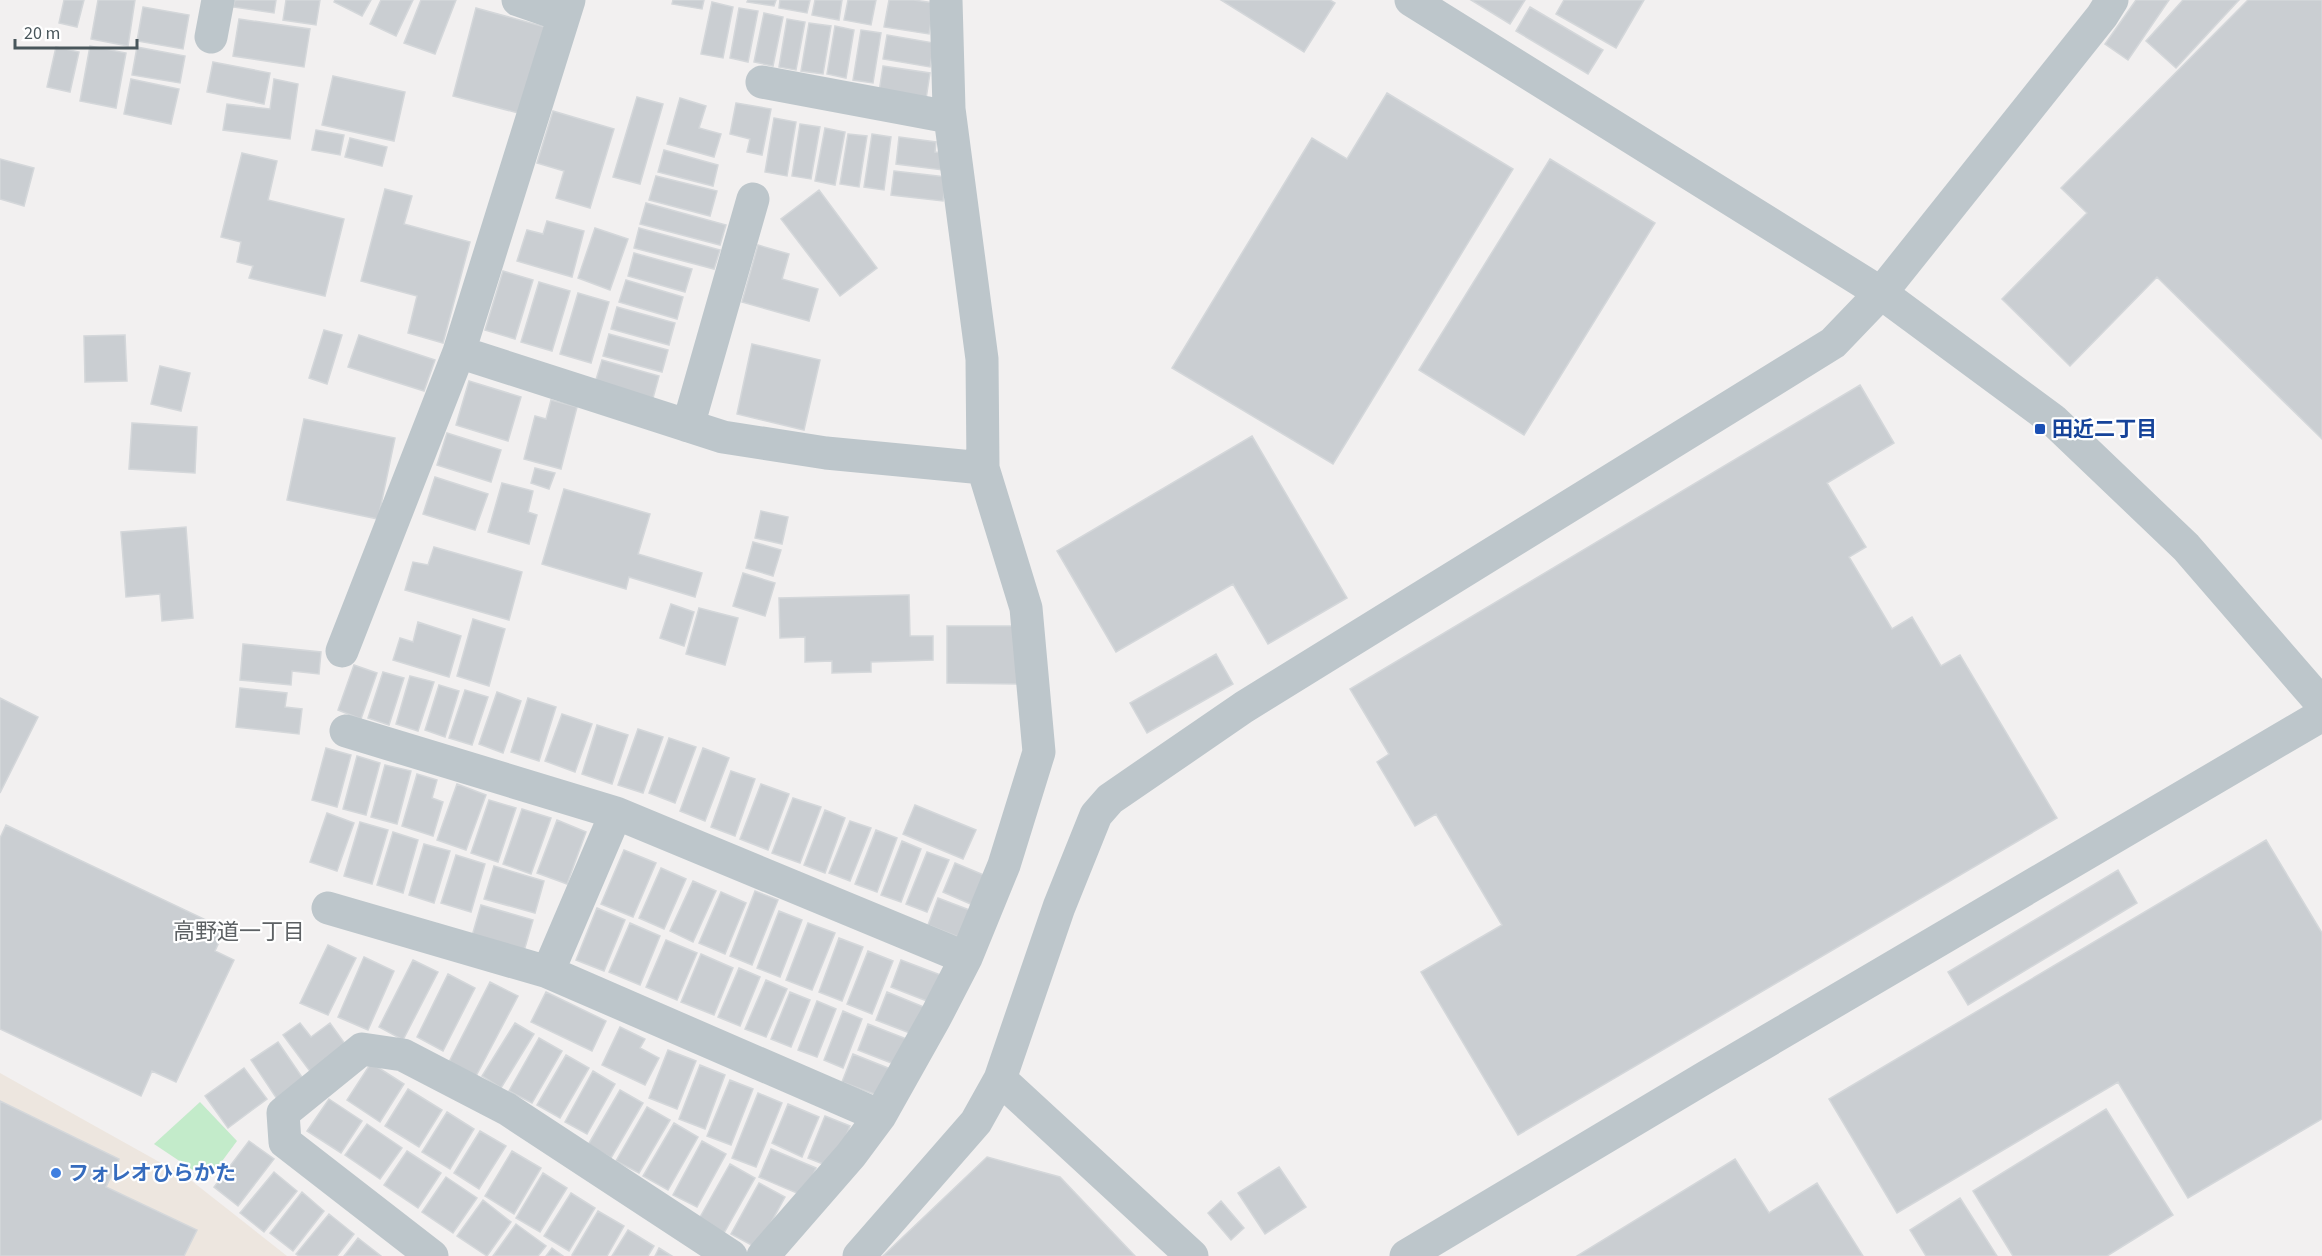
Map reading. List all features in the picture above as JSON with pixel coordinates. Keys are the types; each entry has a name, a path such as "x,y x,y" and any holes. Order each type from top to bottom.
{"street":[{"path":"211,37 218,0"},
{"path":"342,651 459,352 566,8 518,0"},
{"path":"763,1256 851,1155 880,1116 966,958 1004,865 1039,752 1026,608 983,468 982,359 950,117 946,0"},
{"path":"1411,0 1881,293 2053,420 2186,547 2322,704"},
{"path":"859,1256 976,1122 1000,1079 1059,907 1096,815 1110,799 1244,707 1833,343 1881,293 2102,16 2112,0"},
{"path":"762,82 950,117"},
{"path":"688,426 753,199"},
{"path":"459,352 723,437 826,453 983,468"},
{"path":"1406,1256 1736,1059 2322,715"},
{"path":"346,731 616,813 966,958"},
{"path":"548,972 616,813"},
{"path":"328,908 548,972 880,1116"},
{"path":"432,1256 285,1142 283,1113 362,1049 403,1056 507,1109 731,1256"},
{"path":"1000,1079 1192,1256"}],"shaded area":[{"name":"フォレオひらかた","path":"0,1073 188,1178 287,1256 0,1256"}],"green space":[{"path":"200,1102 237,1141 208,1180 154,1144"}],"building":[{"path":"64,0 84,0 77,27 59,23"},
{"path":"98,0 135,0 128,46 91,39"},
{"path":"235,0 276,0 274,13 233,7"},
{"path":"286,0 320,0 316,25 283,20"},
{"path":"335,0 371,0 362,16 334,2"},
{"path":"381,0 413,0 396,36 370,24"},
{"path":"421,0 456,0 435,54 404,43"},
{"path":"673,0 704,0 702,9 672,4"},
{"path":"748,0 776,0 774,6 747,2"},
{"path":"780,0 810,0 807,13 779,8"},
{"path":"815,0 842,0 839,20 812,15"},
{"path":"848,0 876,0 871,25 844,20"},
{"path":"889,0 934,3 929,34 884,27"},
{"path":"1221,0 1330,0 1335,3 1304,52"},
{"path":"1471,0 1525,0 1510,24"},
{"path":"1564,0 1644,0 1616,48 1556,14"},
{"path":"2136,0 2169,0 2128,60 2105,44"},
{"path":"2183,0 2239,0 2176,68 2146,41"},
{"path":"2248,0 2322,0 2322,439 2157,277 2070,366 2002,299 2087,213 2061,188"},
{"path":"712,2 733,7 723,58 701,54"},
{"path":"143,7 189,15 183,49 137,41"},
{"path":"1530,7 1603,50 1588,74 1516,31"},
{"path":"476,8 545,27 522,114 453,96"},
{"path":"739,8 758,11 748,62 730,58"},
{"path":"764,13 783,17 773,66 754,62"},
{"path":"239,19 310,29 304,67 233,56"},
{"path":"787,19 805,22 796,70 779,67"},
{"path":"809,23 831,26 823,74 801,71"},
{"path":"835,26 854,30 846,78 827,74"},
{"path":"861,30 881,33 873,83 853,80"},
{"path":"887,35 934,43 930,67 883,59"},
{"path":"90,46 126,53 116,108 80,101"},
{"path":"56,47 79,52 70,92 47,87"},
{"path":"137,47 185,56 180,83 132,75"},
{"path":"213,62 270,73 264,104 207,92"},
{"path":"883,66 930,73 926,99 879,92"},
{"path":"333,76 405,92 394,141 322,125"},
{"path":"131,79 179,89 171,124 124,114"},
{"path":"274,79 298,84 290,139 223,130 227,104 270,109"},
{"path":"1387,93 1513,169 1333,464 1172,368 1312,138 1347,159"},
{"path":"637,97 663,104 640,184 613,177"},
{"path":"680,98 706,106 699,128 721,134 714,157 667,144"},
{"path":"736,103 771,109 762,155 747,152 750,139 730,134"},
{"path":"553,111 614,129 590,208 556,198 564,171 537,163"},
{"path":"774,118 796,122 787,176 765,172"},
{"path":"800,124 820,127 811,179 792,176"},
{"path":"825,128 845,132 835,185 815,181"},
{"path":"316,130 344,135 340,155 312,150"},
{"path":"848,134 867,136 859,187 840,184"},
{"path":"872,134 891,137 884,190 864,187"},
{"path":"899,137 936,142 935,152 945,153 943,170 896,164"},
{"path":"350,138 387,147 382,166 345,157"},
{"path":"664,150 718,165 713,186 658,172"},
{"path":"242,153 277,161 268,200 344,219 325,296 249,278 253,266 237,262 241,242 221,237"},
{"path":"0,159 34,168 24,206 0,199"},
{"path":"1550,159 1655,223 1524,435 1419,370"},
{"path":"894,171 946,177 943,201 891,195"},
{"path":"656,176 717,191 710,216 649,200"},
{"path":"385,189 412,196 404,224 470,242 443,343 408,333 417,296 361,281"},
{"path":"819,190 877,268 840,296 781,219"},
{"path":"646,203 726,225 720,245 640,224"},
{"path":"547,221 584,231 572,277 517,261 527,230 543,234"},
{"path":"595,228 628,239 610,290 578,278"},
{"path":"639,228 720,250 714,269 634,248"},
{"path":"758,245 789,254 782,279 818,289 809,321 742,302"},
{"path":"634,253 692,269 685,292 628,276"},
{"path":"503,271 533,280 515,339 485,330"},
{"path":"626,280 683,297 677,319 619,302"},
{"path":"539,282 570,291 552,351 521,342"},
{"path":"578,293 609,302 591,363 560,354"},
{"path":"617,307 675,323 669,345 611,329"},
{"path":"324,330 342,335 327,384 309,378"},
{"path":"609,334 668,350 662,372 603,356"},
{"path":"125,335 127,381 85,382 84,336"},
{"path":"359,335 435,360 424,391 348,367"},
{"path":"752,344 820,360 804,430 737,414"},
{"path":"602,360 659,376 653,398 595,383"},
{"path":"160,366 190,373 181,411 151,404"},
{"path":"469,381 521,397 508,441 456,425"},
{"path":"1860,385 1894,443 1827,483 1866,547 1849,557 1892,629 1912,617 1941,666 1960,655 2057,818 1518,1135 1421,972 1502,925 1436,814 1415,826 1377,762 1389,754 1350,689"},
{"path":"551,400 577,407 561,469 524,459 535,416 546,419"},
{"path":"304,419 395,438 378,519 287,500"},
{"path":"132,423 197,427 195,473 129,469"},
{"path":"447,433 501,450 491,482 437,465"},
{"path":"1252,436 1347,598 1268,644 1233,584 1116,652 1057,551"},
{"path":"535,468 555,473 549,489 531,483"},
{"path":"435,477 488,494 475,530 423,514"},
{"path":"502,483 533,491 528,512 537,515 529,544 488,532"},
{"path":"564,489 650,514 638,554 702,573 695,597 629,577 626,589 542,564"},
{"path":"761,511 788,517 782,544 755,538"},
{"path":"186,527 193,618 162,621 160,594 126,597 121,532"},
{"path":"753,542 781,550 773,576 746,568"},
{"path":"434,547 522,572 509,620 405,590 413,562 428,565"},
{"path":"743,573 775,583 765,616 733,606"},
{"path":"909,595 910,636 933,636 933,660 871,662 871,672 832,673 832,661 805,662 805,637 780,638 779,598"},
{"path":"671,604 694,612 684,646 660,638"},
{"path":"699,608 738,618 725,665 686,654"},
{"path":"473,619 505,629 489,686 457,676"},
{"path":"418,622 461,636 449,677 393,660 400,638 413,642"},
{"path":"947,626 1020,626 1019,684 947,683"},
{"path":"243,644 321,652 319,674 292,671 291,685 240,680"},
{"path":"1216,654 1233,684 1147,733 1130,703"},
{"path":"354,665 377,673 361,719 338,710"},
{"path":"383,672 404,678 389,725 368,718"},
{"path":"410,676 434,682 418,731 396,724"},
{"path":"439,685 459,691 445,737 425,730"},
{"path":"240,688 287,693 285,707 302,709 299,734 236,727"},
{"path":"465,690 488,697 472,745 449,738"},
{"path":"497,692 521,701 503,753 479,744"},
{"path":"0,698 38,717 0,793"},
{"path":"528,698 556,707 539,761 511,752"},
{"path":"562,714 592,724 575,772 545,761"},
{"path":"597,725 628,735 612,784 582,774"},
{"path":"638,729 663,737 643,793 618,785"},
{"path":"669,738 696,747 675,803 649,793"},
{"path":"326,748 351,755 337,807 312,800"},
{"path":"703,748 729,758 705,821 680,811"},
{"path":"357,756 380,763 366,815 343,809"},
{"path":"385,765 411,771 397,824 371,817"},
{"path":"731,771 755,779 735,836 711,827"},
{"path":"417,774 437,780 432,798 443,802 433,836 402,826"},
{"path":"457,784 486,795 466,850 437,840"},
{"path":"761,784 789,794 768,850 740,839"},
{"path":"793,798 821,807 800,863 772,853"},
{"path":"489,800 516,808 498,862 471,853"},
{"path":"915,805 976,830 963,859 903,834"},
{"path":"522,809 551,818 531,874 503,864"},
{"path":"825,810 845,818 825,873 804,865"},
{"path":"327,813 354,823 337,871 310,862"},
{"path":"557,820 586,832 567,884 537,873"},
{"path":"850,821 871,828 850,881 829,873"},
{"path":"360,822 388,830 372,884 344,876"},
{"path":"6,825 225,929 215,951 234,960 176,1082 152,1071 141,1096 0,1029 0,838"},
{"path":"876,830 897,838 877,892 855,884"},
{"path":"393,832 418,840 403,893 377,885"},
{"path":"2266,840 2322,933 2322,1119 2188,1198 2118,1082 1897,1213 1829,1099"},
{"path":"902,841 921,849 901,902 881,895"},
{"path":"424,844 450,851 434,903 409,895"},
{"path":"624,850 656,863 633,917 601,904"},
{"path":"927,852 949,860 927,912 906,904"},
{"path":"456,855 485,864 471,912 441,903"},
{"path":"955,863 986,876 975,906 943,892"},
{"path":"494,866 544,881 535,913 484,899"},
{"path":"661,868 686,879 664,929 639,918"},
{"path":"2118,870 2137,903 1968,1005 1948,972"},
{"path":"693,881 716,891 693,942 670,931"},
{"path":"755,891 778,900 752,965 730,956"},
{"path":"721,892 746,903 725,954 699,943"},
{"path":"938,898 972,911 961,938 928,925"},
{"path":"481,905 533,920 524,951 472,936"},
{"path":"597,908 625,920 604,971 576,960"},
{"path":"779,911 802,920 780,977 757,968"},
{"path":"630,923 660,936 640,985 609,972"},
{"path":"808,923 835,933 812,990 786,980"},
{"path":"839,938 863,947 842,1001 819,992"},
{"path":"666,940 697,953 677,1000 646,987"},
{"path":"328,945 356,958 328,1015 300,1003"},
{"path":"868,951 893,961 872,1014 847,1004"},
{"path":"701,954 733,968 714,1015 681,1002"},
{"path":"364,957 394,971 368,1030 338,1017"},
{"path":"413,960 438,972 403,1040 379,1027"},
{"path":"901,960 943,976 932,1003 891,987"},
{"path":"739,968 760,977 740,1026 718,1017"},
{"path":"448,974 475,988 443,1051 417,1037"},
{"path":"766,980 787,989 766,1037 745,1029"},
{"path":"490,982 518,996 476,1076 449,1062"},
{"path":"546,992 606,1021 592,1051 531,1022"},
{"path":"790,992 810,1000 791,1047 771,1039"},
{"path":"887,992 926,1008 915,1035 876,1020"},
{"path":"817,1001 836,1009 817,1057 798,1050"},
{"path":"843,1011 862,1019 843,1068 824,1060"},
{"path":"300,1023 311,1037 330,1023 348,1048 312,1074 283,1035"},
{"path":"515,1023 534,1034 501,1088 482,1076"},
{"path":"868,1024 909,1040 899,1066 858,1050"},
{"path":"620,1027 645,1039 640,1048 659,1058 645,1085 602,1065"},
{"path":"539,1038 562,1051 532,1103 509,1091"},
{"path":"278,1042 304,1080 277,1099 251,1060"},
{"path":"668,1050 696,1061 677,1109 649,1098"},
{"path":"853,1054 893,1070 882,1097 842,1082"},
{"path":"566,1055 589,1068 560,1118 537,1105"},
{"path":"371,1063 404,1084 380,1122 347,1100"},
{"path":"700,1065 725,1075 705,1129 679,1119"},
{"path":"244,1068 267,1099 228,1128 205,1096"},
{"path":"593,1071 615,1084 587,1134 565,1122"},
{"path":"730,1080 753,1089 731,1145 707,1136"},
{"path":"408,1089 442,1110 419,1147 385,1126"},
{"path":"620,1090 643,1103 611,1158 588,1145"},
{"path":"758,1093 782,1103 756,1167 732,1158"},
{"path":"329,1099 362,1121 341,1153 307,1131"},
{"name":"フォレオひらかた","path":"0,1101 119,1159 106,1187 197,1230 184,1256 0,1256"},
{"path":"788,1104 819,1117 802,1157 772,1143"},
{"path":"647,1107 670,1120 639,1173 616,1161"},
{"path":"2106,1109 2173,1215 2107,1256 2013,1256 1973,1191"},
{"path":"447,1112 474,1129 450,1169 422,1152"},
{"path":"825,1116 850,1126 833,1168 808,1158"},
{"path":"674,1123 698,1137 668,1190 643,1176"},
{"path":"367,1124 402,1148 380,1179 345,1155"},
{"path":"480,1131 506,1146 479,1189 454,1173"},
{"path":"249,1141 274,1159 238,1206 214,1187"},
{"path":"702,1141 726,1154 697,1207 673,1195"},
{"path":"771,1149 816,1168 804,1196 759,1177"},
{"path":"407,1151 441,1173 418,1208 384,1185"},
{"path":"512,1151 541,1168 514,1214 485,1196"},
{"path":"987,1157 1060,1177 1135,1256 883,1256"},
{"path":"1735,1159 1769,1213 1817,1183 1863,1256 1577,1256"},
{"path":"730,1164 755,1178 724,1233 699,1219"},
{"path":"1279,1167 1306,1207 1265,1234 1238,1193"},
{"path":"274,1172 297,1191 264,1232 240,1213"},
{"path":"543,1173 567,1188 540,1232 516,1218"},
{"path":"446,1177 477,1198 453,1233 422,1212"},
{"path":"759,1183 785,1197 757,1248 731,1234"},
{"path":"302,1192 324,1211 293,1251 270,1233"},
{"path":"571,1193 595,1208 569,1251 544,1236"},
{"path":"1960,1198 1997,1256 1926,1256 1910,1230"},
{"path":"483,1200 511,1222 487,1256 457,1236"},
{"path":"1221,1201 1244,1228 1231,1240 1208,1213"},
{"path":"598,1211 624,1226 607,1256 572,1255"},
{"path":"329,1214 354,1234 337,1256 299,1256 296,1254"},
{"path":"516,1224 546,1246 538,1256 493,1256"},
{"path":"628,1230 654,1246 648,1256 612,1256"},
{"path":"358,1238 381,1256 344,1256"},
{"path":"552,1248 563,1256 546,1256"},
{"path":"659,1248 672,1256 655,1256"}],"place":[{"name":"田近二丁目","path":"2040,429"},
{"name":"フォレオひらかた","path":"56,1173"}],"district":[{"name":"高野道一丁目","path":"239,931"}]}
